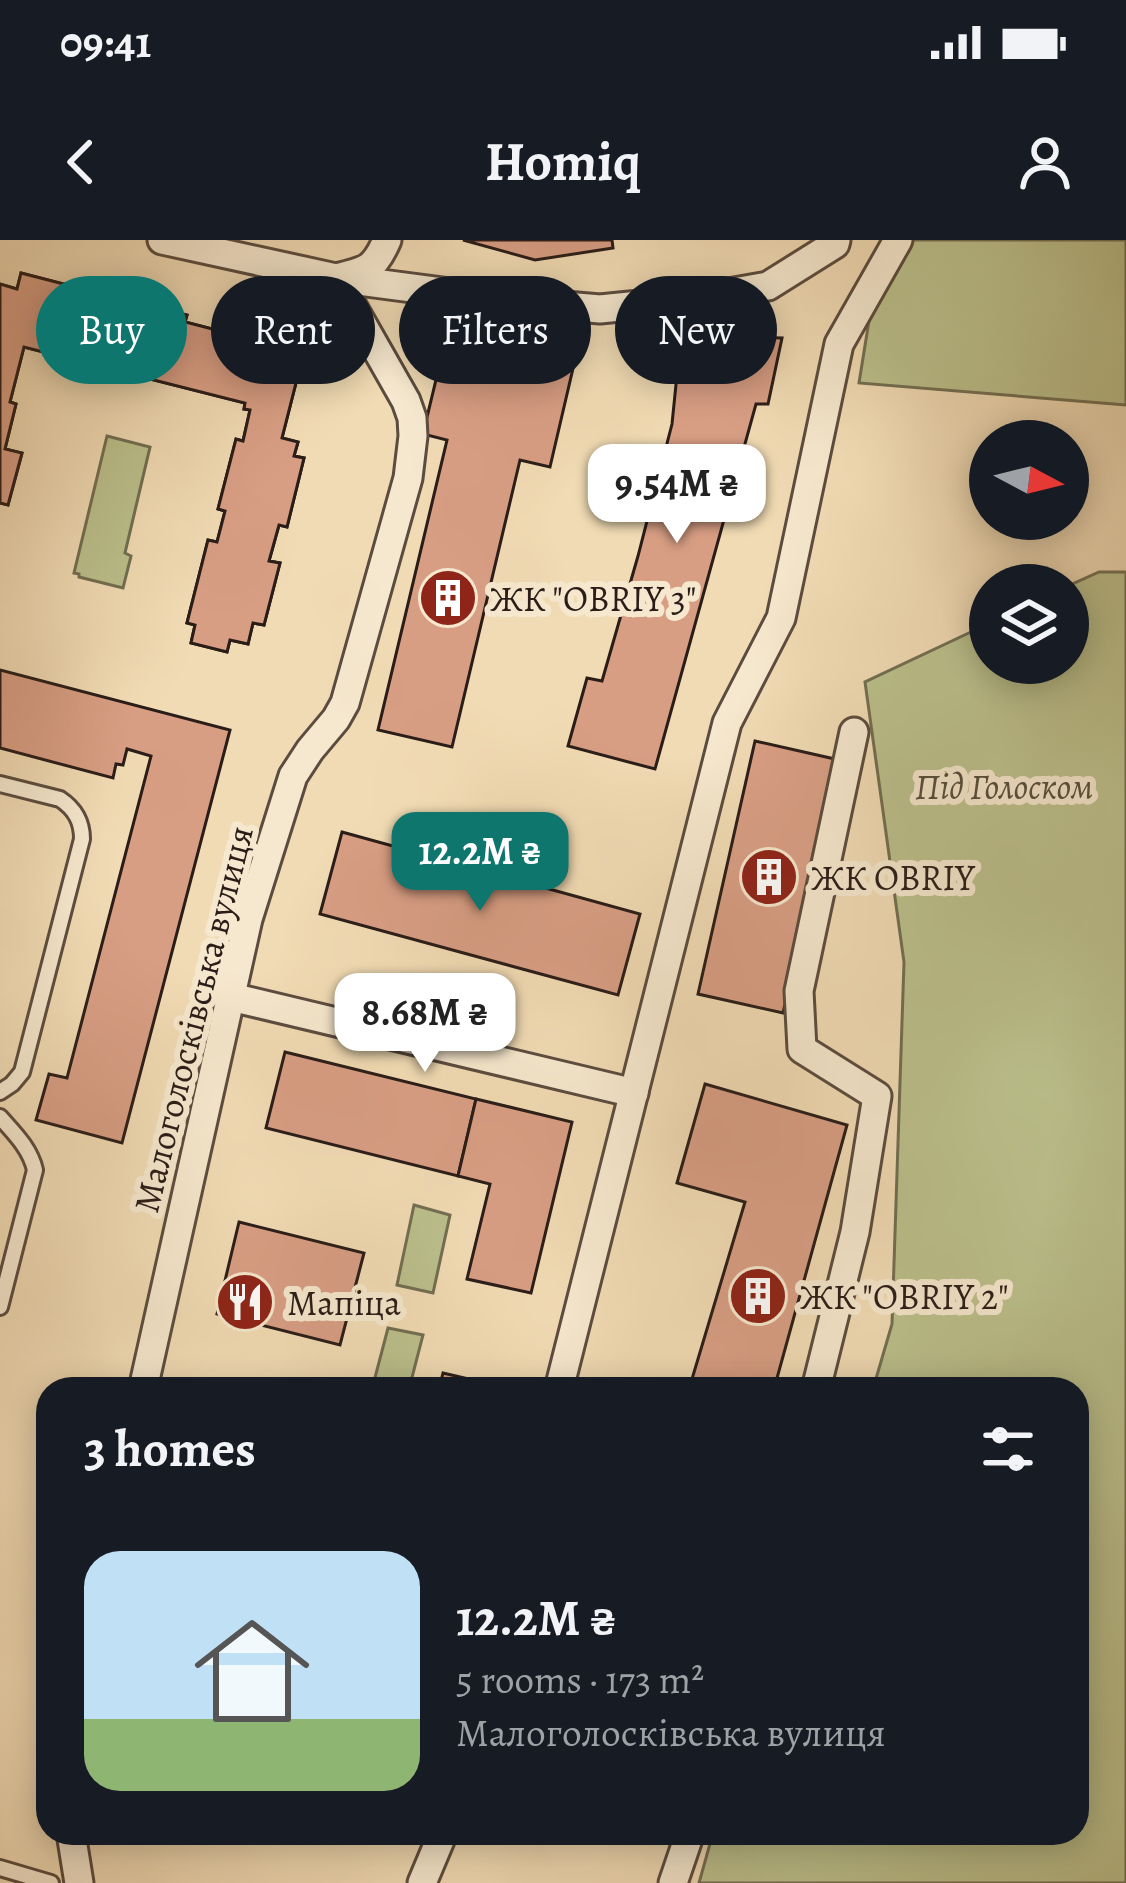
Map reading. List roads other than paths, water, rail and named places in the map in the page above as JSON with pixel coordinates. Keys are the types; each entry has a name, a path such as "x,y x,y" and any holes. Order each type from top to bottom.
{"street":[{"path":"162,240 327,276"},
{"path":"345,276 368,271 387,240"},
{"path":"562,1377 727,723 781,618 839,344 898,240"},
{"path":"375,283 600,309 768,286 841,242"},
{"name":"Малоголосківська вулиця","path":"146,1377 248,919 293,776 336,719 352,684 412,456 412,418 375,347"},
{"path":"819,1377 855,1232 877,1096 802,1049 799,991 854,732"},
{"path":"231,997 634,1093"},
{"path":"73,1845 79,1883"},
{"path":"422,1883 437,1845"},
{"path":"673,1883 686,1845"}],"lane":[{"path":"0,784 60,799 73,809 82,831 22,1072 0,1092"},
{"path":"0,1117 26,1148 35,1170 0,1307"},
{"path":"0,1868 51,1883"}],"place":[{"name":"ЖК \"OBRIY 3\"","path":"448,598"},
{"name":"ЖК OBRIY","path":"769,877"},
{"name":"ЖК \"OBRIY 2\"","path":"758,1296"},
{"name":"Мапіца","path":"245,1302"}],"park label":[{"name":"Під Голоском","path":"1004,786"}]}
